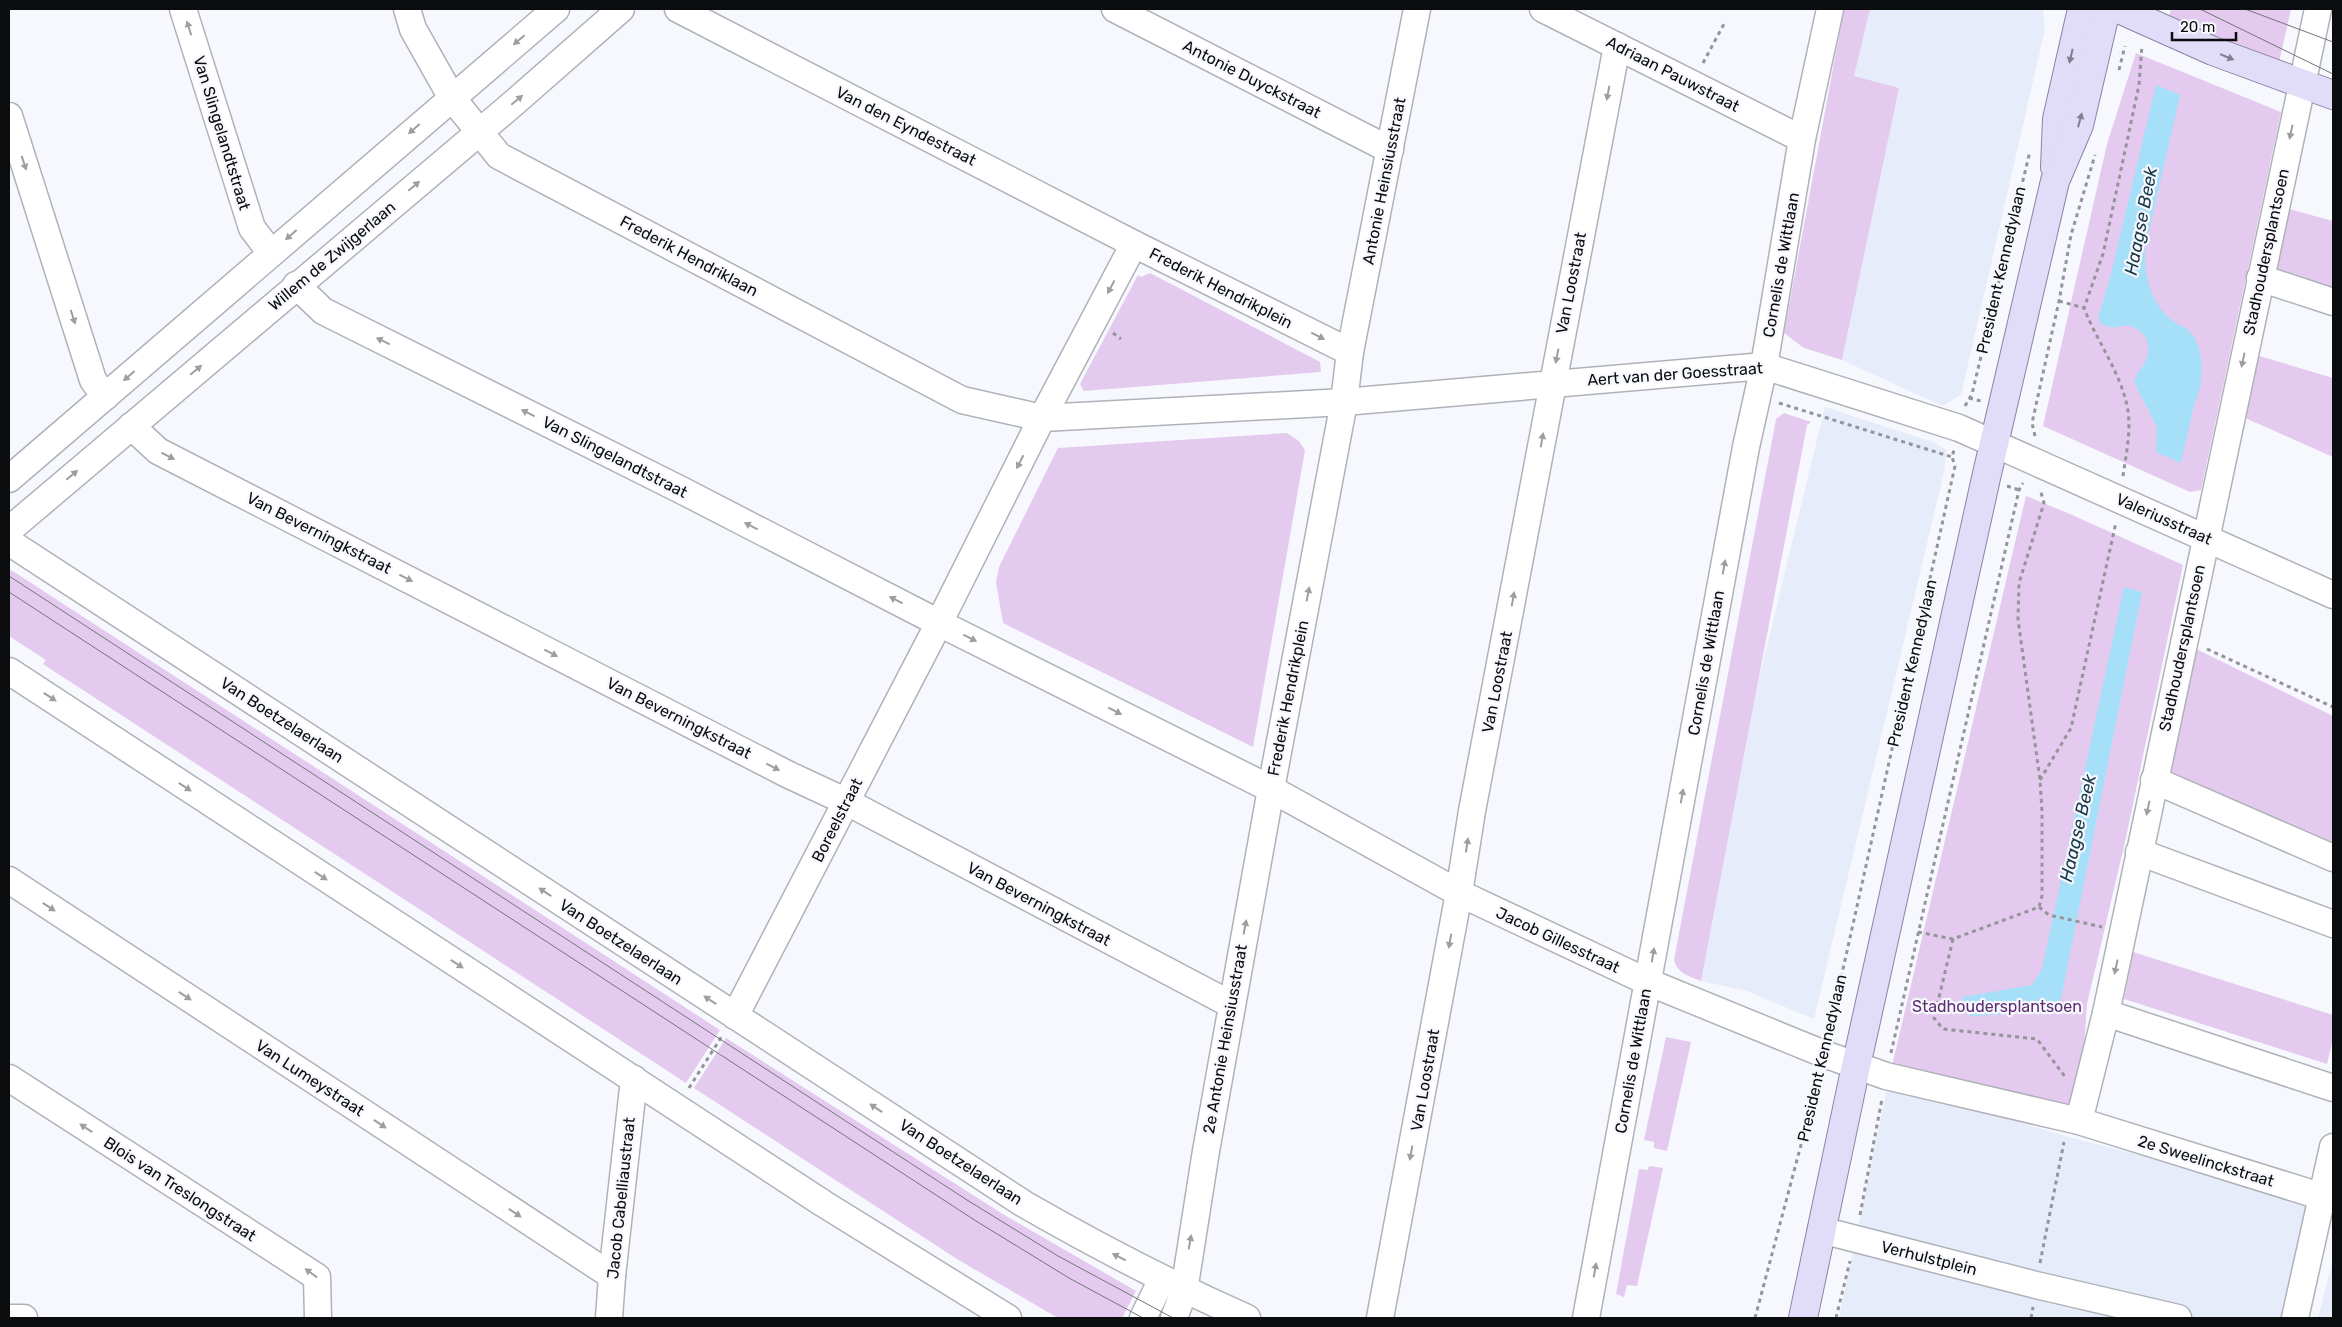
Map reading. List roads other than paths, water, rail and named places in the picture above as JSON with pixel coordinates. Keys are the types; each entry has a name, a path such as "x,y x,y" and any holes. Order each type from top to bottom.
{"main road":[{"name":"President Kennedylaan","path":"2055,181 2056,119 2082,9"},
{"name":"President Kennedylaan","path":"1803,1318 1856,1066 2055,181 2079,125 2106,9"},
{"path":"2119,9 2213,51 2333,95"}],"street":[{"name":"Van Slingelandtstraat","path":"183,9 252,228 271,253"},
{"name":"Frederik Hendriklaan","path":"407,9 413,29 452,98 499,156 962,400 1042,418"},
{"path":"41,502 12,476 556,9"},
{"name":"Willem de Zwijgerlaan","path":"9,530 622,9"},
{"name":"Van den Eyndestraat","path":"678,9 1134,244"},
{"name":"Antonie Duyckstraat","path":"1115,9 1390,150"},
{"name":"Antonie Heinsiusstraat","path":"1344,402 1350,352 1417,9"},
{"name":"Adriaan Pauwstraat","path":"1543,9 1802,140"},
{"name":"Cornelis de Wittlaan","path":"1586,1318 1764,366 1802,140 1830,9"},
{"name":"Stadhoudersplantsoen","path":"2074,1120 2106,1013 2318,9"},
{"name":"Van Loostraat","path":"1380,1318 1459,893 1472,811 1617,46"},
{"path":"9,116 93,380 104,397"},
{"name":"Frederik Hendrikplein","path":"1344,402 1271,789 939,623 1042,418 1134,244 1350,352"},
{"path":"2260,278 2333,302"},
{"name":"Van Slingelandtstraat","path":"296,285 323,311 683,491 939,623"},
{"name":"Aert van der Goesstraat","path":"1344,402 1764,366 1959,428 1995,444"},
{"path":"1042,418 1344,402"},
{"name":"Van Beverningkstraat","path":"131,426 158,450 770,765 847,802 1232,1005"},
{"name":"Valeriusstraat","path":"1995,444 2333,594"},
{"name":"Van Boetzelaerlaan","path":"9,542 1024,1204 1092,1243 1173,1285 1247,1318"},
{"name":"Boreelstraat","path":"735,1016 939,623"},
{"path":"10,673 677,1106 824,1204 1008,1318"},
{"path":"2154,780 2333,858"},
{"name":"Jacob Gillesstraat","path":"1271,789 1459,893 1648,982 1856,1066"},
{"name":"2e Antonie Heinsiusstraat","path":"1173,1285 1193,1224 1271,789"},
{"path":"2139,852 2333,924"},
{"name":"Van Lumeystraat","path":"9,880 612,1276"},
{"path":"2106,1013 2333,1088"},
{"path":"1856,1066 1886,1076 2074,1120"},
{"name":"Blois van Treslongstraat","path":"9,1078 318,1277 318,1318"},
{"name":"Jacob Cabelliaustraat","path":"609,1318 634,1079"},
{"name":"2e Sweelinckstraat","path":"2074,1120 2327,1199"},
{"path":"2296,1318 2327,1199 2333,1147"},
{"name":"Verhulstplein","path":"1821,1230 2036,1285 2178,1318"},
{"path":"1143,1318 1173,1285"},
{"path":"1173,1285 1174,1318"},
{"path":"9,1318 24,1318"}],"water":[{"name":"Haagse Beek","path":"2156,85 2180,95 2145,249 2146,272 2152,294 2160,308 2172,321 2186,328 2193,335 2202,364 2200,384 2181,463 2156,452 2157,427 2133,380 2137,378 2137,373 2148,355 2148,342 2145,336 2133,327 2102,325 2098,318 2110,278"},
{"name":"Haagse Beek","path":"2124,587 2142,592 2060,1004 2048,1012 1970,1016 1962,997 2032,985 2042,969"}],"tram line":[{"path":"2200,9 2333,74"},
{"path":"2245,9 2333,42"},
{"path":"9,576 967,1200 1058,1256 1173,1318"},
{"path":"9,592 976,1221 1069,1278 1143,1318"}]}
